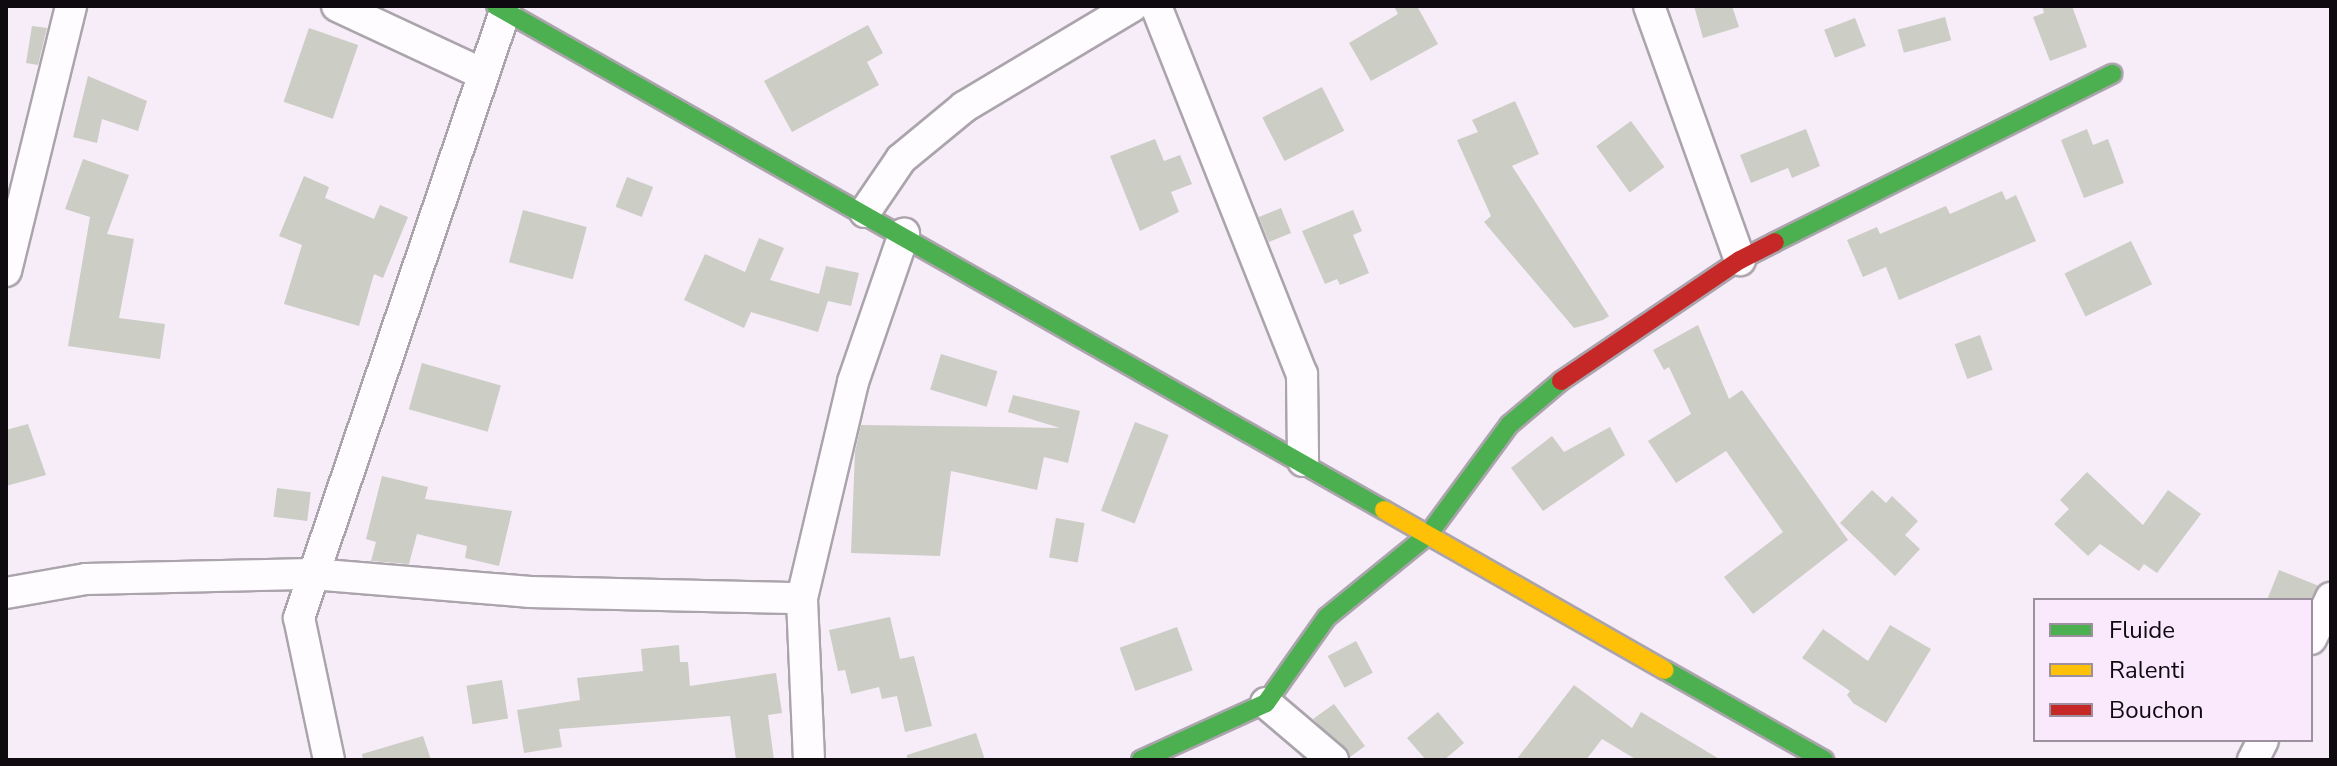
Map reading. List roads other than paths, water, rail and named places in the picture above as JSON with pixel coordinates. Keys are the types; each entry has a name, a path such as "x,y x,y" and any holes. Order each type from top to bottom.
{"main road":[{"path":"500,8 904,234 1824,760"},
{"path":"1141,760 1266,703 1327,617 1428,535 1509,425 1585,360 1740,260 2112,74"}],"street":[{"path":"6,271 71,6"},
{"path":"337,6 483,74"},
{"path":"865,212 901,159 964,107 1133,6"},
{"path":"1156,6 1302,374 1303,461"},
{"path":"1649,6 1740,260"},
{"path":"329,760 299,618 483,74 500,8"},
{"path":"809,760 802,598 853,382 904,234"},
{"path":"6,593 86,579 312,574 530,592 802,598"},
{"path":"2313,635 2331,598"},
{"path":"1266,703 1333,760"},
{"path":"2253,760 2262,742"}]}
